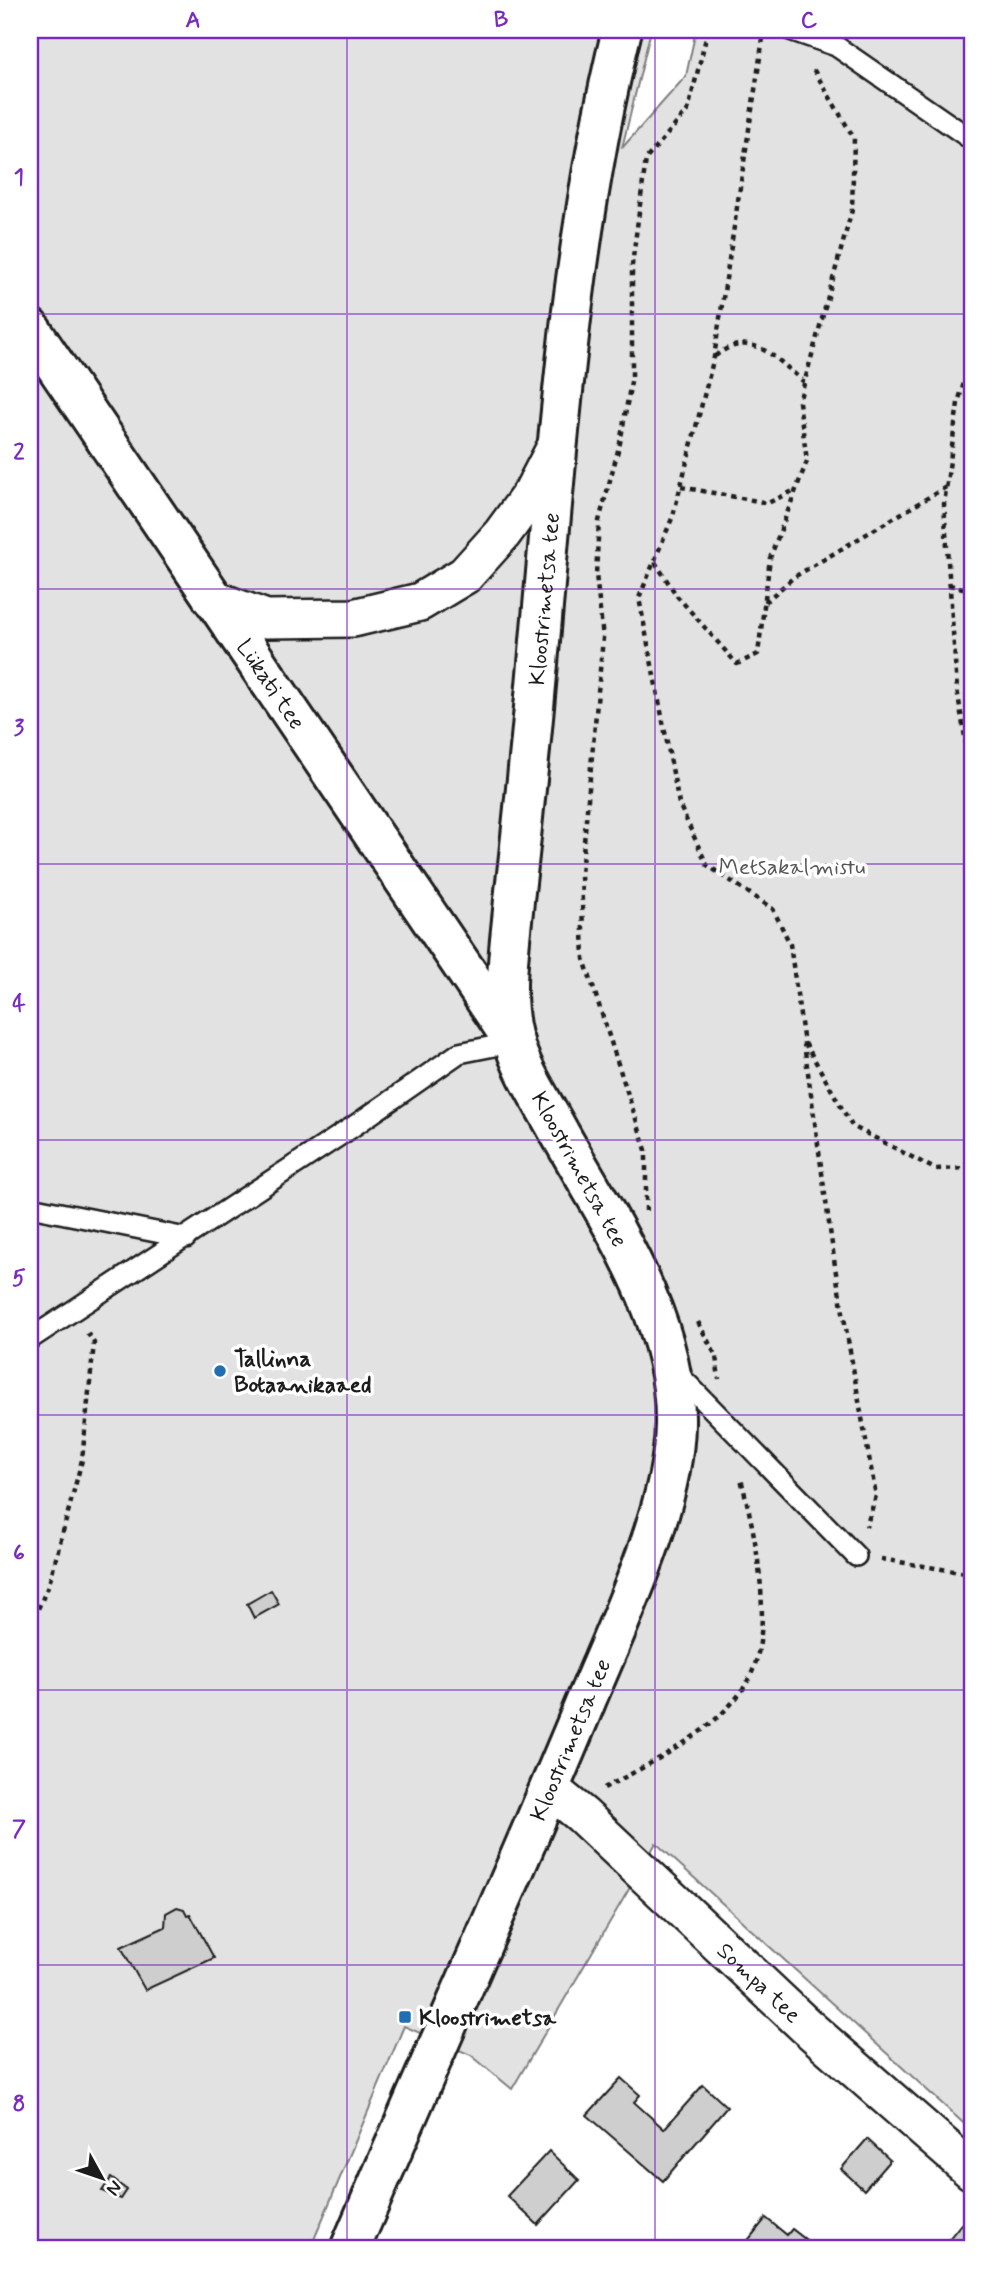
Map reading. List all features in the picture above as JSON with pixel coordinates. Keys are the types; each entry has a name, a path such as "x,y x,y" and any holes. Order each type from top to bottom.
{"main road":[{"name":"Kloostrimetsa tee","path":"350,2249 550,1789 634,1586 666,1487 675,1424 668,1363 651,1308 624,1248 538,1095 514,1042 509,1012 509,959 559,441 591,172 622,30"},
{"name":"Lükati tee","path":"30,328 514,1042"}],"street":[{"path":"212,599 266,619 353,618 420,602 465,575 502,534 532,493 559,441"},
{"name":"Sompa tee","path":"550,1789 583,1815 806,2026 972,2171"}],"lane":[{"path":"790,30 836,46 972,140"},
{"path":"30,1339 74,1313 459,1054 514,1042"},
{"path":"30,1207 186,1238"},
{"path":"668,1363 726,1419 856,1556"}],"path":[{"path":"646,1214 646,1150 584,959 581,874 603,638 596,574 599,521 620,443 632,376 632,265 646,159 688,110 708,30"},
{"path":"765,30 714,357 673,516 639,598 679,804 707,865 773,909 790,944 836,1273 876,1496 856,1556 972,1574"},
{"path":"654,561 677,596 737,664 758,654 770,558 807,461 799,402 852,210 853,138 790,30"},
{"path":"714,357 730,344 760,345 804,382"},
{"path":"972,355 958,403 944,504 957,689 972,780"},
{"path":"681,486 768,502 796,490"},
{"path":"764,603 794,577 947,486"},
{"path":"950,585 972,590"},
{"path":"803,1039 852,1126 935,1169 972,1168"},
{"path":"30,1627 49,1584 82,1461 94,1343 74,1313"},
{"path":"697,1321 716,1356 726,1419"},
{"path":"597,1791 704,1729 735,1699 753,1671 760,1642 760,1582 750,1514 740,1473"}],"green space":[{"name":"Metsakalmistu","path":"30,30 651,30 622,148 686,76 696,30 972,30 972,2131 656,1843 512,2089 471,2055 404,2026 310,2249 30,2249"}],"building":[{"path":"271,1590 279,1604 254,1618 247,1604"},
{"path":"177,1907 184,1909 187,1915 190,1914 214,1958 145,1990 121,1947 165,1927 166,1913"},
{"path":"621,2078 640,2095 634,2102 664,2129 703,2085 727,2107 663,2181 587,2115"},
{"path":"867,2139 890,2160 864,2190 841,2169"},
{"path":"549,2151 579,2180 538,2225 507,2196"},
{"path":"111,2178 127,2190 121,2199 102,2191"},
{"path":"766,2218 787,2235 792,2229 810,2243 805,2249 741,2249"},
{"path":"961,2224 972,2233 972,2249 941,2249"}],"place":[{"name":"Tallinna Botaanikaaed","path":"220,1371"},
{"name":"Kloostrimetsa","path":"405,2017"}]}
